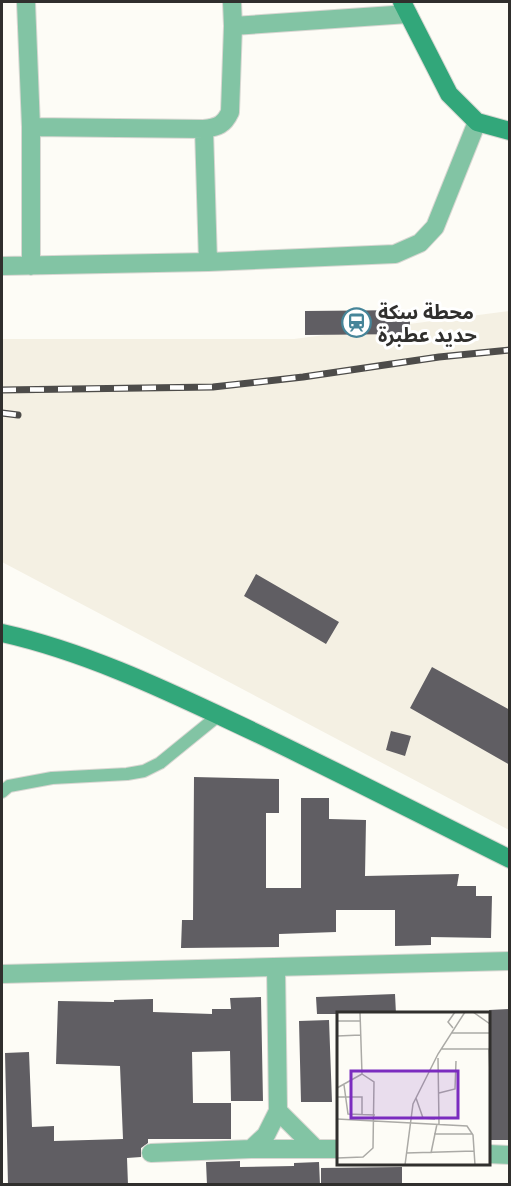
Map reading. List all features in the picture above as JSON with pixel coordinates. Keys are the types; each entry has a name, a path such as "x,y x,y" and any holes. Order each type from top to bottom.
{"main road":[{"path":"405,8 449,94 477,122 510,131"},
{"path":"2,633 41,642 147,681 290,748 510,859"}],"street":[{"path":"26,2 31,127 31,266"},
{"path":"31,127 204,129 218,127 225,122 230,112 232,2"},
{"path":"233,26 405,8"},
{"path":"2,266 207,262 395,254 420,243 435,227 477,122"},
{"path":"204,129 207,262"},
{"path":"2,974 510,961"},
{"path":"251,1149 266,1135 278,1111 276,967"},
{"path":"278,1111 316,1149"},
{"path":"151,1153 251,1149 337,1149"},
{"path":"490,1154 510,1155"}],"lane":[{"path":"2,792 9,786 52,778 144,771 160,763 219,715"}],"shaded area":[{"path":"509,311 509,830 2,562 2,339 294,339"}],"building":[{"name":"محطة سكة حديد عطبرة","path":"410,310 410,334 305,335 305,311"},
{"path":"256,574 339,622 326,644 244,596"},
{"path":"432,667 510,710 510,765 410,708"},
{"path":"391,731 411,736 405,756 386,750"},
{"path":"194,777 279,779 279,813 266,813 266,888 301,888 301,798 329,798 329,819 366,820 365,876 459,874 457,886 476,886 476,896 492,896 491,938 431,937 431,945 395,946 395,910 336,910 336,932 279,934 279,947 181,948 182,920 193,920"},
{"path":"395,994 396,1012 317,1014 316,997"},
{"path":"261,997 263,1101 231,1101 230,1051 192,1052 193,1103 231,1103 231,1139 148,1139 148,1143 141,1148 141,1157 127,1158 128,1185 8,1185 5,1053 29,1052 32,1127 54,1126 54,1141 123,1139 120,1066 56,1064 58,1001 114,1002 114,1000 153,999 153,1012 212,1014 212,1009 231,1009 230,998"},
{"path":"509,1009 510,1140 490,1140 489,1010"},
{"path":"329,1020 332,1102 301,1102 299,1021"},
{"path":"240,1161 240,1167 294,1166 294,1163 319,1162 320,1185 207,1185 206,1162"},
{"path":"402,1167 402,1185 321,1185 321,1168"}],"railway":[{"path":"2,390 213,387 303,377 439,357 510,350"},
{"path":"2,413 18,415"}],"place":[{"name":"محطة سكة حديد عطبرة","path":"357,323"}]}
